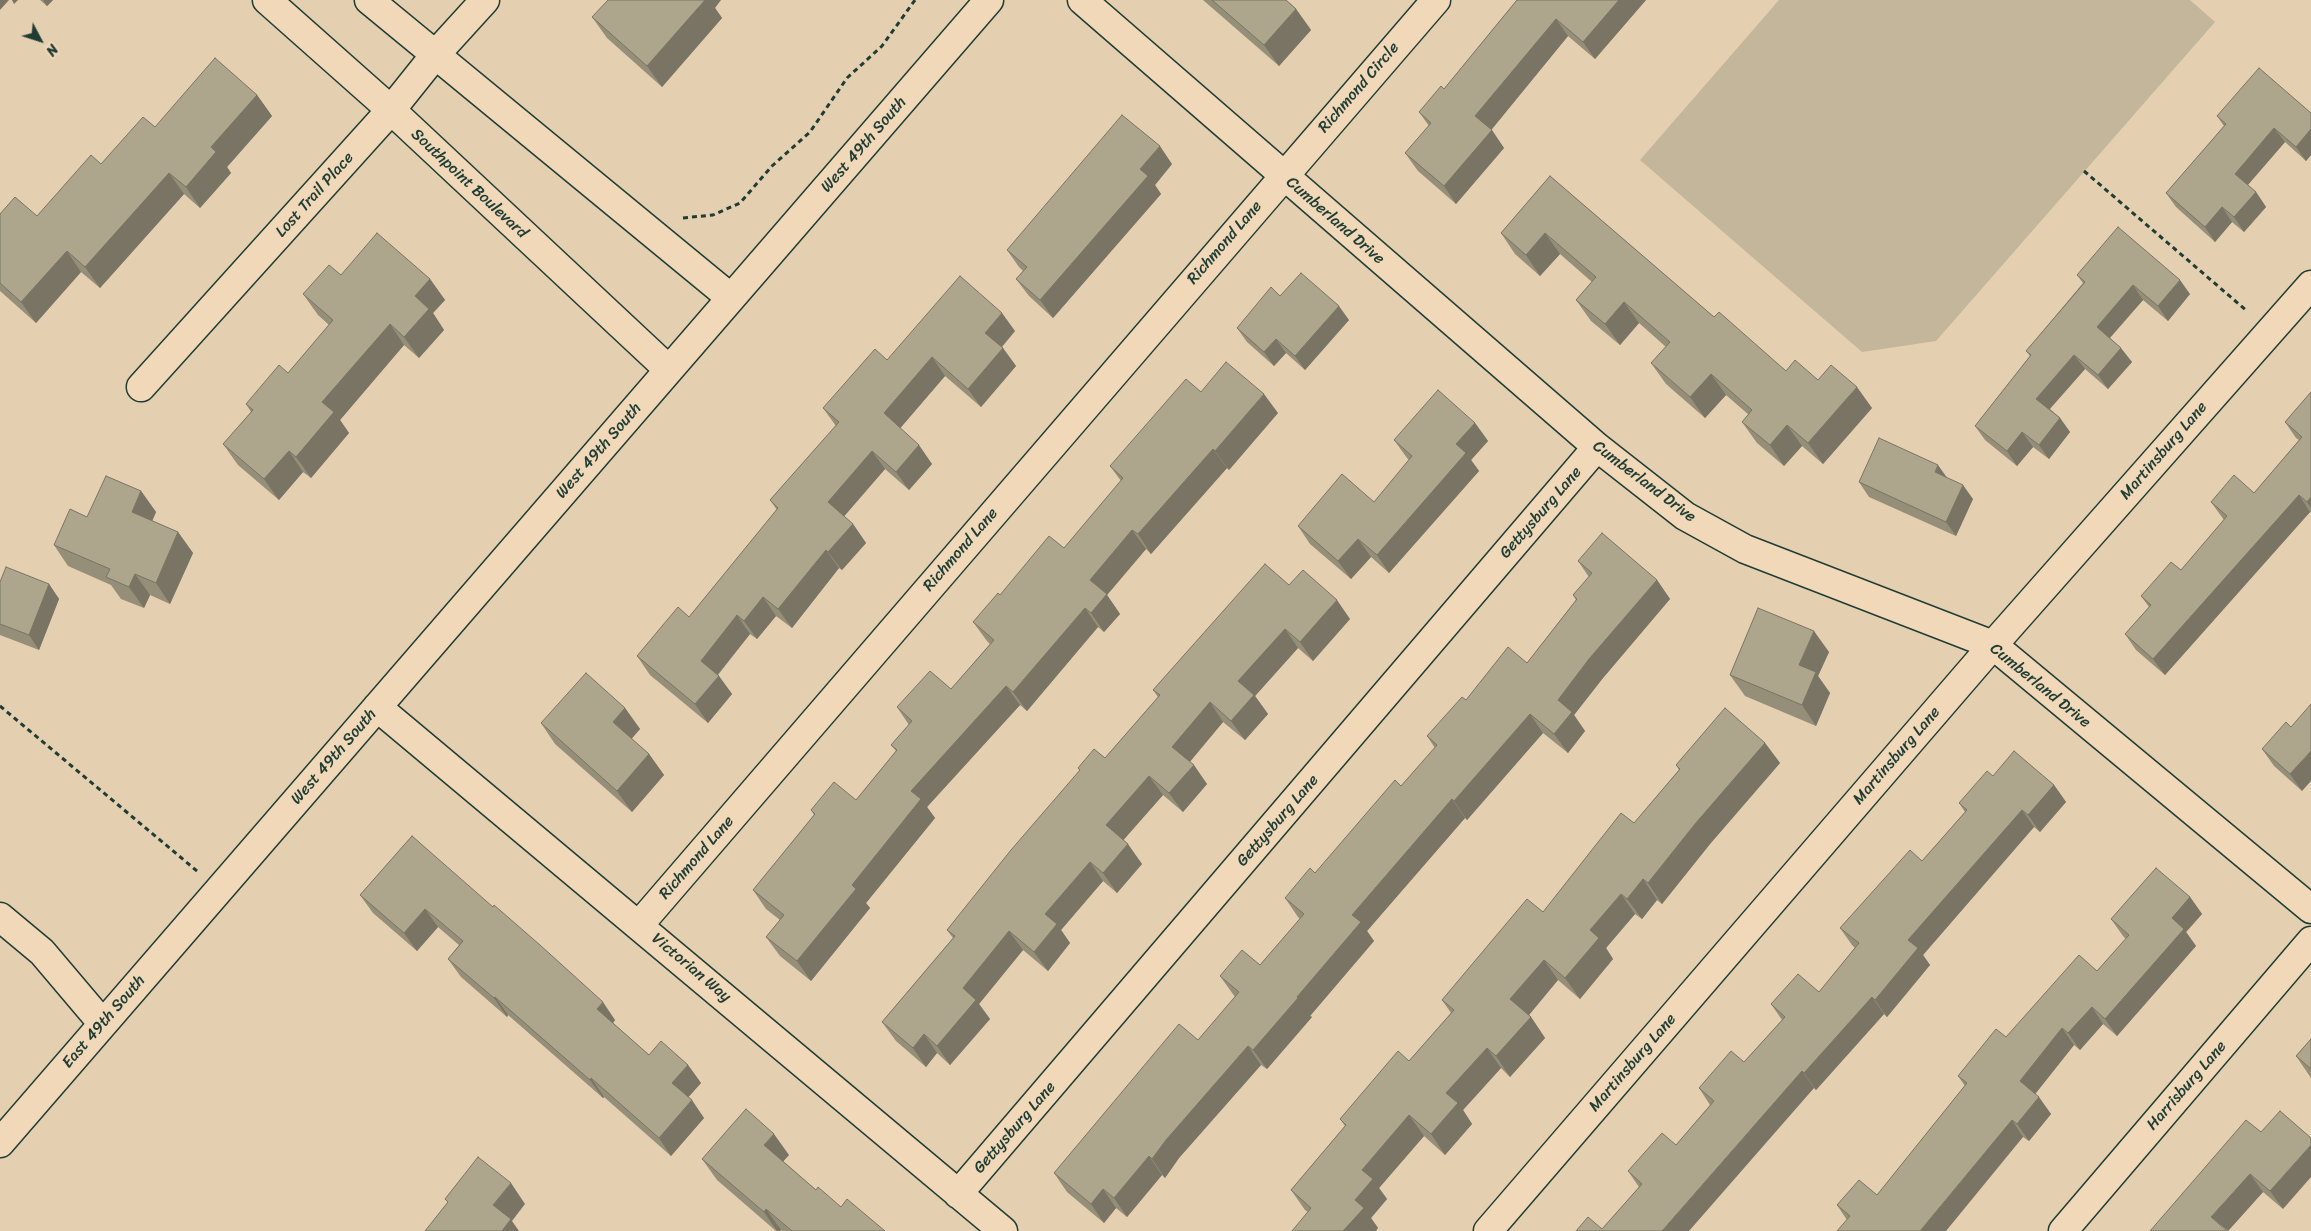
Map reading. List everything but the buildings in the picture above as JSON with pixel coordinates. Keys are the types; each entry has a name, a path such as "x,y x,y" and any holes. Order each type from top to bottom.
{"street":[{"name":"Southpoint Boulevard","path":"267,0 391,110 669,370"},
{"path":"368,0 731,298"},
{"name":"Lost Trail Place","path":"140,387 391,110 435,55 485,0"},
{"name":"West 49th South","path":"214,896 989,0"},
{"name":"Cumberland Drive","path":"1082,0 1282,176 1597,447 1685,516 1745,549 1993,645 2311,909"},
{"name":"Richmond Circle","path":"1282,176 1436,0"},
{"name":"Richmond Lane","path":"639,925 1282,176"},
{"name":"Martinsburg Lane","path":"1488,1231 1993,645 2311,285"},
{"name":"Gettysburg Lane","path":"958,1194 1597,447"},
{"name":"Victorian Way","path":"377,707 1003,1231"},
{"name":"East 49th South","path":"0,1142 214,896"},
{"path":"0,917 42,952 103,1024"},
{"name":"Harrisburg Lane","path":"2063,1231 2311,941"}],"path":[{"path":"677,217 713,215 740,203 772,166 810,132 848,78 882,46 915,0"},
{"path":"2084,171 2248,312"},
{"path":"0,706 214,896"}],"shaded area":[{"path":"1779,0 2190,0 2215,22 1936,341 1862,352 1640,160"}]}
